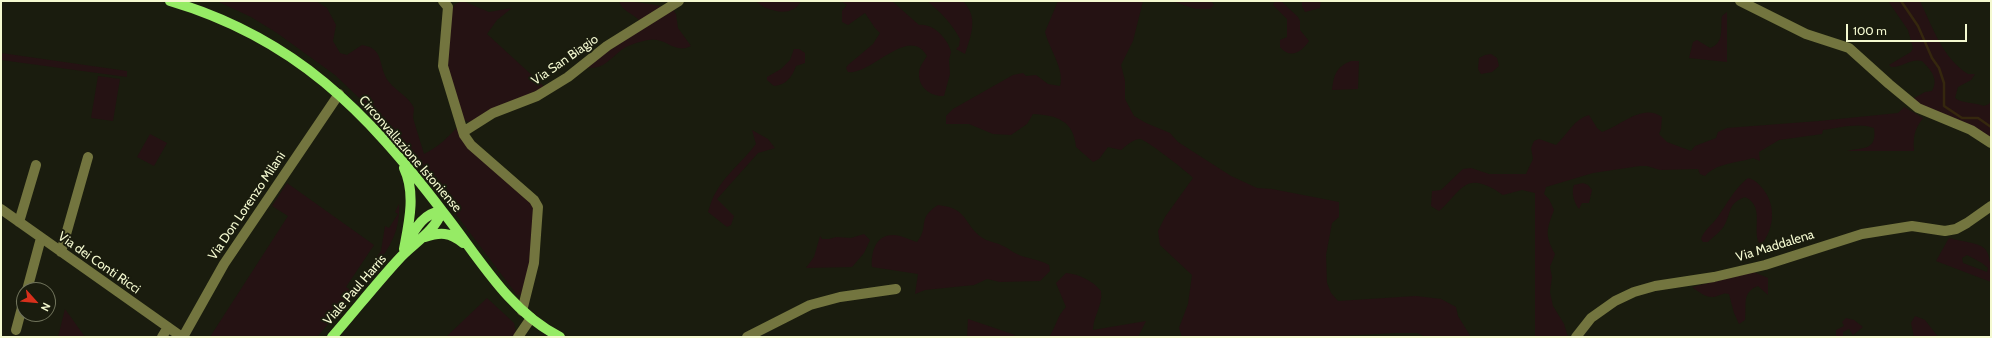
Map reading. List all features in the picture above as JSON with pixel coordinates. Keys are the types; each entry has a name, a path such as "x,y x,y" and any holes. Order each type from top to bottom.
{"main road":[{"name":"Circonvallazione Istoniense","path":"170,1 227,20 256,35 297,62 339,94 368,122 442,210 511,301 531,318 560,337"},
{"name":"Viale Paul Harris","path":"400,161 407,174 410,199 410,213 404,249"},
{"name":"Viale Paul Harris","path":"398,259 424,237 435,225 442,210"},
{"name":"Viale Paul Harris","path":"332,337 398,259 420,223 427,216 442,210"},
{"name":"Viale Paul Harris","path":"424,237 442,233 452,235 474,253"}],"street":[{"path":"443,1 448,7 443,66 463,132 470,145 534,200 538,207 534,263 522,311"},
{"name":"Via San Biagio","path":"463,132 493,113 537,96 568,77 607,46 679,1"},
{"path":"1740,1 1806,34 1849,48 1918,108 1971,130 1991,143"},
{"name":"Via Don Lorenzo Milani","path":"182,337 224,264 339,94"},
{"path":"61,252 88,157"},
{"path":"19,222 36,165"},
{"name":"Via Maddalena","path":"1576,337 1591,318 1615,301 1634,292 1655,286 1714,277 1765,265 1862,234 1912,226 1945,230 1956,229 1991,206"},
{"name":"Via dei Conti Ricci","path":"1,209 182,337"},
{"path":"29,282 41,238"},
{"path":"747,337 810,305 840,297 896,289"},
{"path":"518,337 531,318"},
{"path":"16,330 18,322"},
{"path":"162,337 168,327"}],"shaded area":[{"path":"217,1 316,1 327,8 336,25 333,41 340,53 347,55 362,45 375,50 380,59 385,76 389,82 409,100 414,108 413,118 424,154 443,141 459,125 536,207 533,244 524,295 517,295 411,155 376,114 335,75 277,33 251,17"},
{"path":"463,1 489,12 512,8 497,20 487,34 547,89 469,122 464,120 445,63 452,10 455,4"},
{"path":"619,1 639,2 672,8 676,14 678,28 691,46 680,48 654,39 648,40 625,47 608,62 600,66 595,68 584,67 638,23 639,20 625,10"},
{"path":"755,1 801,1 797,7 792,10 779,12 766,8"},
{"path":"841,1 892,1 919,25 924,25 934,29 939,33 947,42 951,52 949,60 950,74 944,96 934,95 923,87 919,78 919,71 927,56 919,48 910,45 890,53 858,71 848,72 846,68 848,65 873,44 880,33 865,13 848,25 842,22 842,11 847,5"},
{"path":"927,1 963,1 968,7 971,14 972,27 965,54 956,49 959,46 960,39 950,23"},
{"path":"1058,1 1143,1 1133,41 1121,65 1125,81 1125,99 1134,116 1146,123 1170,133 1178,142 1231,176 1257,188 1272,189 1339,202 1339,217 1332,223 1326,255 1327,283 1331,293 1338,301 1416,296 1441,299 1456,307 1458,316 1471,337 1426,337 1417,333 1396,333 1321,337 1182,337 1179,328 1188,304 1192,275 1160,245 1158,231 1165,217 1193,178 1158,150 1144,140 1140,139 1132,141 1121,150 1108,147 1099,159 1093,162 1076,147 1075,138 1068,125 1057,118 1050,116 1033,114 1027,124 1011,135 993,134 969,124 946,124 946,116 953,109 1013,75 1023,73 1026,76 1036,75 1048,84 1060,86 1061,80 1059,66 1045,32"},
{"path":"1171,1 1211,1 1214,5 1210,9 1196,9"},
{"path":"1275,1 1281,1 1298,17 1300,21 1300,30 1309,41 1302,49 1295,53 1288,53 1280,47 1280,40 1287,37 1287,19 1273,5"},
{"path":"1302,1 1321,1 1320,8 1305,12 1302,6"},
{"path":"1888,1 1920,1 1945,51 1959,68 1968,74 1975,74 1971,80 1958,87 1955,98 1984,106 1989,104 1991,100 1991,142 1909,101 1925,92 1932,91 1935,83 1931,71 1922,61 1918,60 1895,67 1891,67 1889,65 1911,52 1913,48 1908,30"},
{"path":"1727,12 1727,62 1689,58 1693,42 1697,40 1710,48 1718,43 1721,35 1722,16"},
{"path":"794,49 799,49 805,53 805,63 796,66 793,74 785,82 774,86 767,80 767,77 781,69 790,60"},
{"path":"1,53 127,71 127,77 1,60"},
{"path":"1491,54 1497,58 1499,66 1492,72 1481,74 1478,69 1479,58"},
{"path":"1351,61 1359,61 1358,89 1332,90 1337,72 1342,66"},
{"path":"98,76 120,79 113,121 91,118"},
{"path":"1904,107 1923,118 1915,134 1914,151 1847,151 1868,147 1873,141 1874,135 1874,128 1868,126 1848,126 1823,130 1822,134 1779,140 1759,152 1760,161 1753,158 1727,164 1715,168 1705,176 1700,174 1698,169 1660,170 1647,166 1640,166 1593,173 1546,187 1544,194 1549,199 1554,210 1548,227 1549,241 1555,254 1550,267 1552,277 1550,292 1553,306 1564,324 1568,337 1535,337 1535,193 1522,190 1503,195 1486,185 1470,183 1459,191 1439,211 1431,206 1432,191 1441,190 1463,169 1471,168 1489,174 1526,174 1533,159 1531,148 1534,141 1539,139 1556,145 1579,120 1589,115 1597,128 1602,132 1639,114 1654,113 1662,117 1659,134 1667,142 1691,151 1695,146 1716,138 1718,132 1727,128 1898,113"},
{"path":"752,130 768,139 775,148 758,153 717,199 734,216 731,225 727,227 708,212 713,197 720,185 756,144"},
{"path":"150,134 167,143 154,166 137,157"},
{"path":"1748,178 1756,182 1763,189 1770,201 1772,215 1770,229 1763,242 1759,243 1757,237 1757,218 1755,206 1745,197 1735,203 1721,230 1708,242 1703,242 1701,239 1704,233 1717,218 1743,182"},
{"path":"287,183 374,245 346,287 355,293 317,337 210,337 288,216 272,206"},
{"path":"1583,183 1588,185 1592,190 1589,203 1582,203 1579,209 1574,197 1573,188 1574,185"},
{"path":"399,204 399,216 394,237 384,255 363,281 366,273 381,251 385,226 389,228 398,214 395,212"},
{"path":"938,205 949,207 962,214 973,230 986,240 1001,245 1021,256 1045,263 1049,265 1050,271 1040,281 1000,282 987,279 974,285 925,290 915,294 918,274 872,267 873,251 878,241 887,236 896,235 917,242 923,231 927,214"},
{"path":"864,234 870,240 864,253 852,267 806,268 814,257 820,236 822,239 836,237 851,238"},
{"path":"1949,238 1978,245 1984,248 1990,259 1991,282 1936,261","holes":["1967,255 1988,268 1987,272 1963,263 1962,258"]},
{"path":"1754,272 1768,278 1768,295 1758,286 1749,292 1746,300 1745,320 1739,324 1734,313 1729,294 1725,293 1715,297 1710,297 1702,294 1692,287"},
{"path":"1066,273 1085,279 1094,284 1101,291 1101,301 1093,325 1093,330 1146,321 1138,337 1049,337 1066,307 1056,283"},
{"path":"487,298 514,323 516,332 513,337 446,337"},
{"path":"65,309 85,337 58,337"},
{"path":"1915,316 1925,320 1938,337 1914,337 1911,323"},
{"path":"1846,318 1854,320 1863,327 1853,335 1849,329 1843,332 1843,337 1836,337 1836,330 1844,326 1842,322"},
{"path":"968,319 1015,335 1013,337 967,337"}],"waterway":[{"path":"1901,1 1918,26 1932,58 1939,68 1944,83 1944,106 1962,118 1978,118 1991,127"}]}
